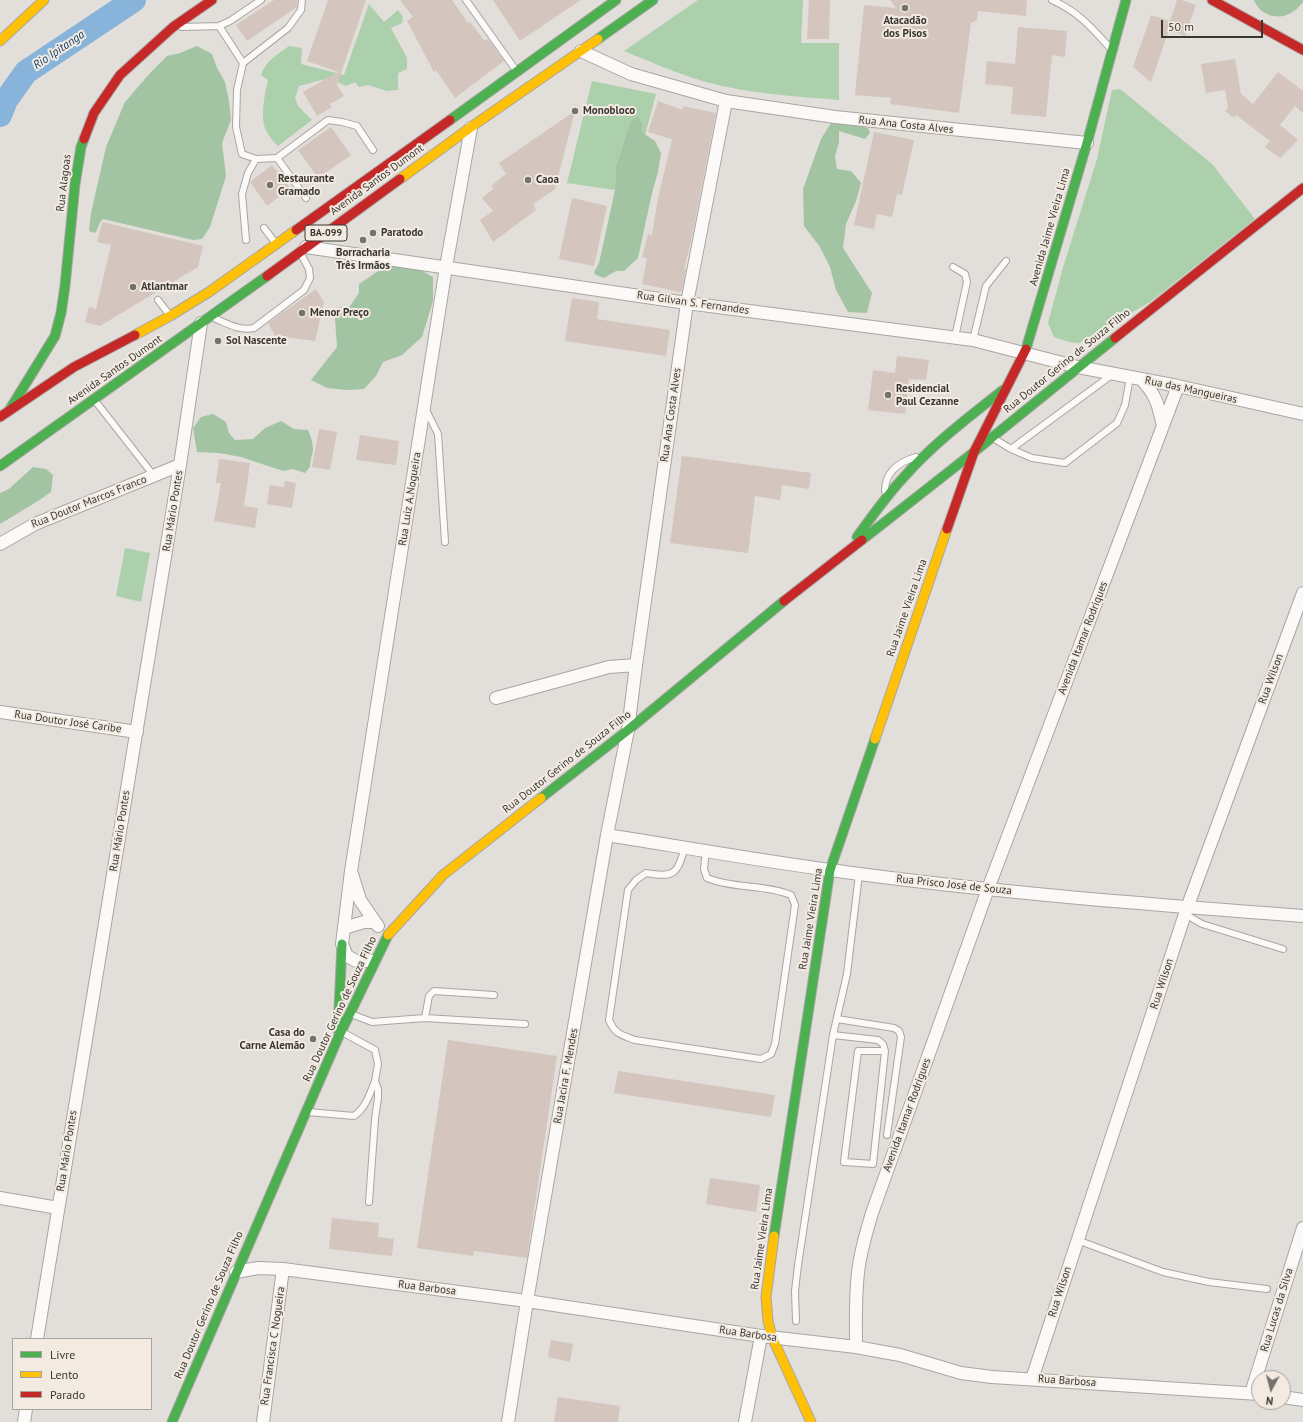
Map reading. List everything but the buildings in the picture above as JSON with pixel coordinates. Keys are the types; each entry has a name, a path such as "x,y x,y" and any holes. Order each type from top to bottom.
{"main road":[{"path":"1,37 44,0"},
{"name":"Rua Alagoas","path":"10,410 55,336 61,313 65,286 75,184 81,147 94,113 120,75 172,27 212,0"},
{"name":"Avenida Santos Dumont","path":"0,417 74,367 170,316 209,292 409,150 616,0"},
{"name":"Avenida Santos Dumont","path":"0,466 206,320 471,127 653,0"},
{"name":"Avenida Jaime Vieira Lima","path":"974,452 1026,353 1087,143 1126,0"},
{"path":"1213,0 1303,50"},
{"name":"Rua Doutor Gerino de Souza Filho","path":"172,1422 339,1035 387,936 443,875 628,730 809,581 974,452 1078,367 1302,189"},
{"name":"Rua Doutor Gerino de Souza Filho","path":"847,552 886,498 913,467 1007,387"},
{"name":"Rua Jaime Vieira Lima","path":"811,1422 767,1337 768,1321 766,1297 830,870 974,452"},
{"path":"339,1035 342,944"}],"street":[{"name":"Rua Ana Costa Alves","path":"581,51 631,74 726,101 835,118 1087,143"},
{"name":"Rua Ana Costa Alves","path":"628,730 687,303 726,101"},
{"name":"Rua Luiz A.Nogueira","path":"342,944 351,871 446,267 471,127"},
{"name":"Rua Gilvan S. Fernandes","path":"303,250 446,267 687,303 972,340 1078,367"},
{"name":"Rua Mário Pontes","path":"37,1338 180,465 206,320"},
{"name":"Rua das Mangueiras","path":"1078,367 1178,386 1303,414"},
{"path":"1136,378 1151,390 1158,403 1163,426"},
{"name":"Avenida Itamar Rodriques","path":"988,889 1178,386"},
{"name":"Rua Doutor Marcos Franco","path":"0,544 35,524 180,465"},
{"name":"Rua Wilson","path":"1032,1379 1186,911 1300,612 1303,593"},
{"path":"496,698 609,667 636,665"},
{"name":"Rua Doutor José Caribe","path":"0,712 137,732"},
{"name":"Rua Jacira F. Mendes","path":"508,1422 527,1301 607,835 628,730"},
{"name":"Rua Prisco José de Souza","path":"607,835 859,874 1186,911 1303,916"},
{"name":"Rua Luiz A.Nogueira","path":"351,871 360,900 375,922 387,936"},
{"name":"Avenida Itamar Rodrigues","path":"856,1347 858,1273 863,1241 988,889"},
{"path":"344,928 364,922 375,922"},
{"path":"342,944 347,956 356,961 374,961"},
{"path":"0,1198 58,1208"},
{"name":"Rua Lucas da Silva","path":"1262,1370 1303,1228"},
{"name":"Rua Barbosa","path":"236,1272 258,1268 284,1269 527,1301 767,1337 856,1347 900,1355 961,1373 992,1377 1251,1394"},
{"name":"Rua Francisca C Nogueira","path":"263,1422 284,1269"},
{"path":"745,1422 767,1337"},
{"path":"1291,1398 1303,1400"},
{"path":"24,1422 26,1410"}],"lane":[{"path":"172,27 219,26 230,21 261,0"},
{"path":"302,0 301,10 288,28 243,63 237,90 236,127 242,154 256,159 277,158 328,120 357,126 373,150"},
{"path":"466,0 517,72"},
{"path":"1052,0 1065,6 1084,19 1112,50"},
{"path":"219,26 243,63"},
{"path":"277,158 306,198"},
{"path":"246,240 242,194 248,173 256,159"},
{"path":"264,228 277,244"},
{"path":"206,320 238,328 254,328 304,290 310,278 309,269 303,250"},
{"path":"972,340 986,286 1006,260"},
{"path":"953,266 965,274 968,282 955,338"},
{"path":"158,300 170,316"},
{"path":"1011,449 1113,374"},
{"path":"992,437 1011,449 1032,458 1065,463 1117,423 1136,378"},
{"path":"94,399 154,476"},
{"path":"424,407 438,434 445,542"},
{"path":"886,498 885,487 887,477 892,470 906,460 916,457 924,458"},
{"path":"685,847 681,862 675,872 669,875 646,873 636,880 628,890 609,1020 619,1035 635,1040 761,1059 771,1054 774,1044 795,905 792,895 778,890 717,882 707,878 704,869 706,850"},
{"path":"796,1321 795,1291 833,1035 847,974 859,874"},
{"path":"1186,911 1202,924 1283,949"},
{"path":"425,1018 429,996 434,991 494,995"},
{"path":"349,1014 372,1022 425,1018 525,1024"},
{"path":"837,1019 894,1028 899,1031 901,1037 887,1135"},
{"path":"306,1112 354,1116 360,1113 364,1107 375,1080 378,1064 374,1050 339,1035"},
{"path":"833,1035 878,1040 883,1044 885,1051 873,1164 844,1162 858,1051 885,1051"},
{"path":"369,1202 378,1098 378,1089 375,1080"},
{"path":"1077,1240 1163,1272 1208,1282 1267,1289"}],"green space":[{"path":"698,0 803,0 801,43 839,43 839,100 772,94 722,86 665,68 624,51"},
{"path":"1254,0 1303,0 1303,2 1289,14 1277,17 1271,16 1261,10"},
{"path":"369,4 384,22 398,10 403,17 402,23 391,28 407,58 407,69 398,73 398,90 387,91 368,85 359,87 355,82 346,86 329,78 299,86 295,98 298,106 312,120 278,146 266,131 263,120 263,108 268,80 261,75 266,65 272,58 289,46 302,48 301,64 344,75"},
{"path":"197,46 212,54 217,68 225,82 231,120 222,143 226,176 210,227 202,239 193,240 103,219 95,233 89,231 91,213 106,147 125,102 167,56 180,53"},
{"path":"592,81 656,94 645,135 643,133 642,123 639,116 631,120 616,166 615,190 567,183"},
{"path":"1120,89 1212,164 1255,219 1150,302 1079,343 1069,342 1054,337 1048,323 1062,271 1097,159 1112,90"},
{"path":"639,116 642,123 643,133 655,141 661,153 658,172 638,258 624,271 616,271 604,278 596,275 594,272 599,263 615,190 616,166 631,120"},
{"path":"831,123 846,123 868,128 870,133 865,139 839,131 839,142 835,156 837,169 851,171 861,183 856,201 846,224 843,248 872,293 867,313 848,312 836,290 830,267 820,247 804,226 803,189 821,139"},
{"path":"396,266 419,269 433,277 433,301 422,337 402,355 383,362 376,376 364,389 347,390 327,388 311,380 337,347 335,319 337,308 350,306 359,293 359,284 384,267"},
{"path":"213,414 226,422 229,433 235,440 253,439 265,428 281,421 294,429 308,430 313,448 310,467 305,473 293,469 283,471 241,457 219,453 197,452 193,428 201,417"},
{"path":"33,467 46,469 53,475 51,492 0,524 0,493 9,489"},
{"path":"125,548 150,553 141,602 116,596"}],"waterway":[{"name":"Rio Ipitanga","path":"0,115 6,100 26,72 134,0"}],"traffic: fast":[{"path":"450,120 616,0"},
{"path":"598,39 653,0"},
{"path":"1026,349 1087,143 1126,0"},
{"path":"10,409 55,336 61,313 65,286 75,184 81,147 84,139"},
{"path":"0,466 267,276"},
{"path":"862,540 1115,338"},
{"path":"857,537 886,498 915,465 952,431 1003,390"},
{"path":"541,798 628,730 784,601"},
{"path":"774,1236 830,870 875,739"},
{"path":"172,1422 338,1038 388,935"},
{"path":"338,1030 342,944"}],"traffic: slow":[{"path":"0,41 44,0"},
{"path":"400,179 471,127 598,39"},
{"path":"135,335 209,292 296,230"},
{"path":"875,739 947,529"},
{"path":"388,935 443,875 541,798"},
{"path":"774,1236 766,1297 768,1321 772,1337 811,1422"}],"traffic: jam":[{"path":"84,139 94,113 120,75 173,27 212,0"},
{"path":"1212,0 1303,50"},
{"path":"296,230 450,120"},
{"path":"267,276 400,179"},
{"path":"1115,338 1303,188"},
{"path":"0,417 74,367 135,335"},
{"path":"947,529 974,452 1026,349"},
{"path":"784,601 862,540"}],"place":[{"name":"Atacadão dos Pisos","path":"905,8"},
{"name":"Monobloco","path":"575,111"},
{"name":"Caoa","path":"528,180"},
{"name":"Restaurante Gramado","path":"270,185"},
{"name":"Paratodo","path":"373,233"},
{"name":"Borracharia Três Irmãos","path":"363,240"},
{"name":"Atlantmar","path":"133,287"},
{"name":"Menor Preço","path":"302,313"},
{"name":"Sol Nascente","path":"218,341"},
{"name":"Residencial Paul Cezanne","path":"888,395"},
{"name":"Casa do Carne Alemão","path":"313,1039"}]}
